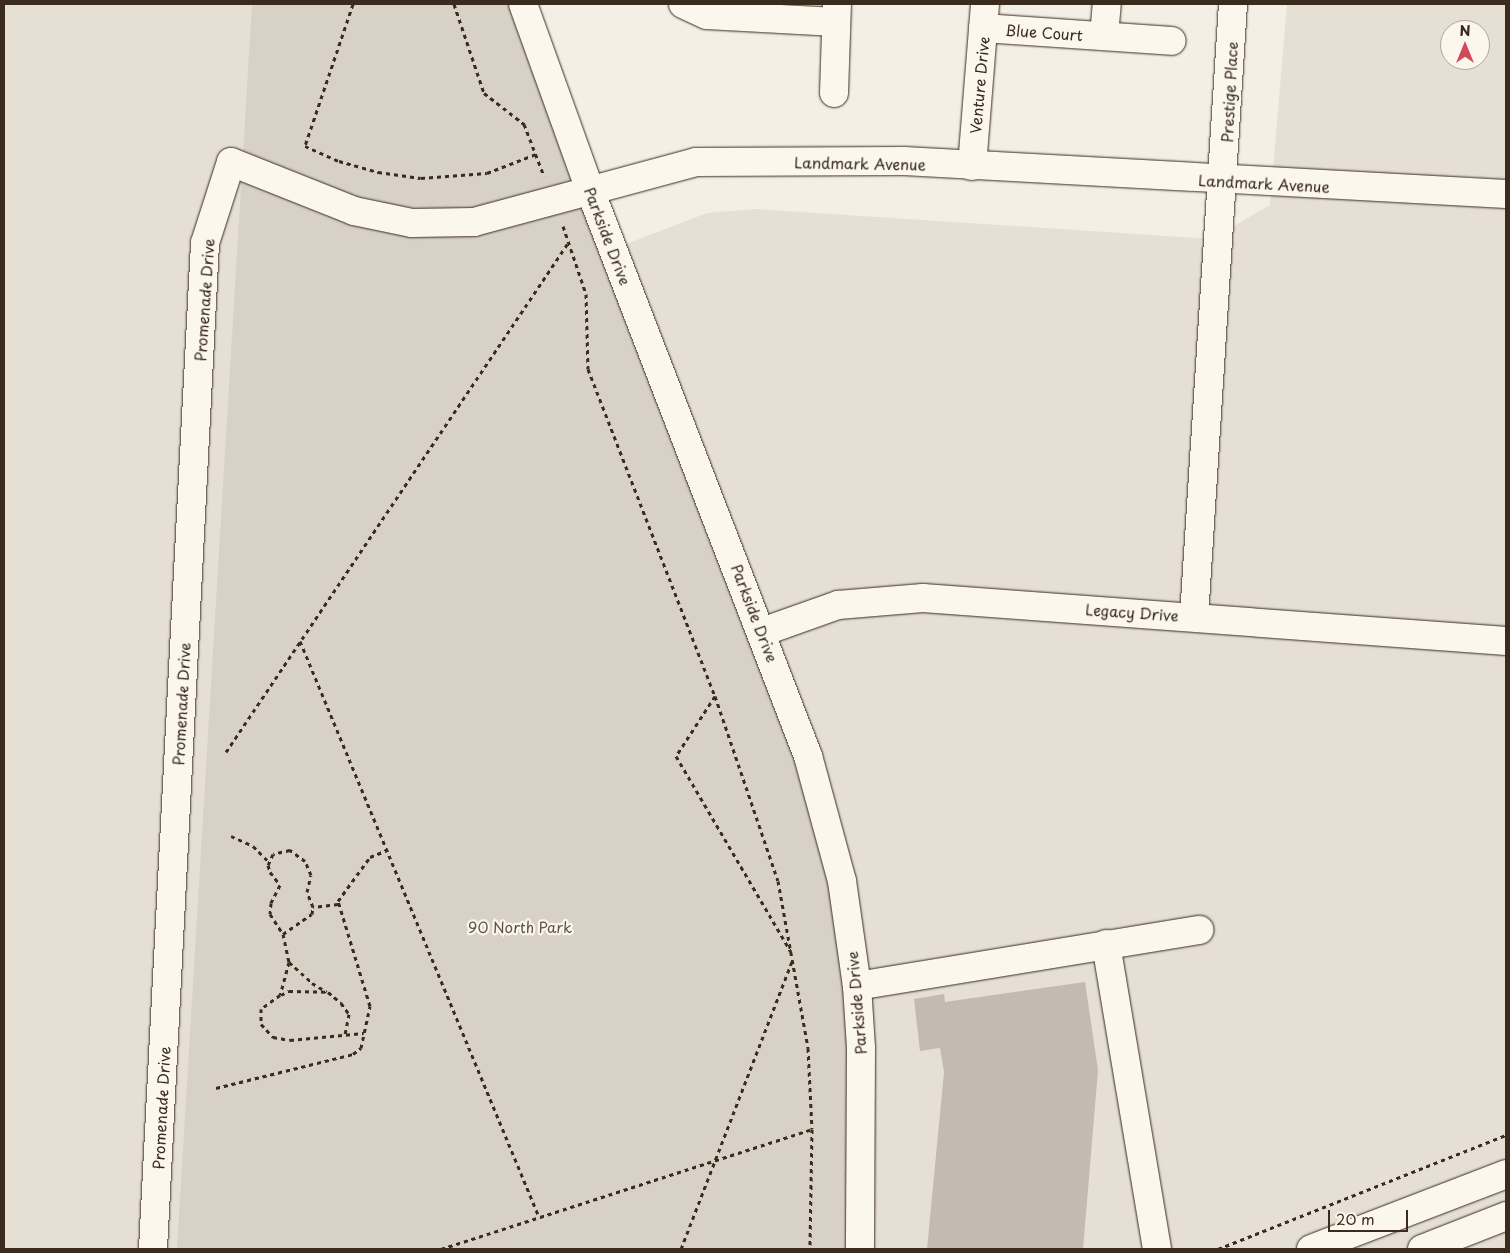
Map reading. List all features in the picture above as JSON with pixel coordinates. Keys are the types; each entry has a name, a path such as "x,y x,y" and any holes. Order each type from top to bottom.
{"street":[{"name":"Parkside Drive","path":"523,4 590,190 762,632 808,756 842,881 858,986 861,1048 860,1249"},
{"path":"683,4 707,15 837,13 834,92"},
{"name":"Blue Court","path":"1104,36 1107,4"},
{"name":"Prestige Place","path":"1194,616 1224,181 1233,4"},
{"name":"Blue Court","path":"984,16 1104,36 1172,41"},
{"name":"Venture Drive","path":"972,166 984,16"},
{"name":"Landmark Avenue","path":"231,162 354,211 412,223 474,222 696,162 904,162 1224,181 1506,194"},
{"name":"Promenade Drive","path":"153,1249 205,243 231,162"},
{"name":"Legacy Drive","path":"762,632 838,604 923,598 1194,616 1506,641"},
{"path":"858,986 1198,930"},
{"path":"1106,944 1157,1249"},
{"path":"1311,1249 1506,1174"},
{"path":"1422,1249 1506,1216"}],"path":[{"path":"353,4 305,146 370,170 421,178 487,173 536,154"},
{"path":"454,4 484,92 524,124 554,201 586,294 588,369 715,696 771,853 793,956 808,1048 812,1129 810,1249"},
{"path":"226,752 568,242"},
{"path":"300,641 539,1217"},
{"path":"715,696 676,756 793,956"},
{"path":"231,836 253,846 269,862"},
{"path":"280,996 289,962 284,934 270,914 271,903 280,885 270,872 269,862 272,854 290,850 305,861 311,875 307,892 313,906 312,914 284,934"},
{"path":"338,904 370,857 387,850"},
{"path":"313,906 338,904"},
{"path":"216,1088 353,1054 361,1048 370,1006 338,904"},
{"path":"681,1249 793,956"},
{"path":"289,962 312,984 328,992 342,1003 349,1014 345,1035"},
{"path":"328,992 289,991 261,1009 261,1024 273,1037 290,1040 364,1033"},
{"path":"441,1249 812,1129"},
{"path":"1218,1249 1506,1135"}],"shaded area":[{"path":"4,4 523,4 613,249 707,213 756,209 1212,239 1270,205 1287,4 1506,4 1506,1249 4,1249"}],"green space":[{"name":"90 North Park","path":"252,4 523,4 842,881 860,1249 177,1249"}],"building":[{"path":"1085,982 1098,1070 1083,1249 927,1249 944,1072 940,1048 920,1051 914,999 944,994 945,1002"}]}
